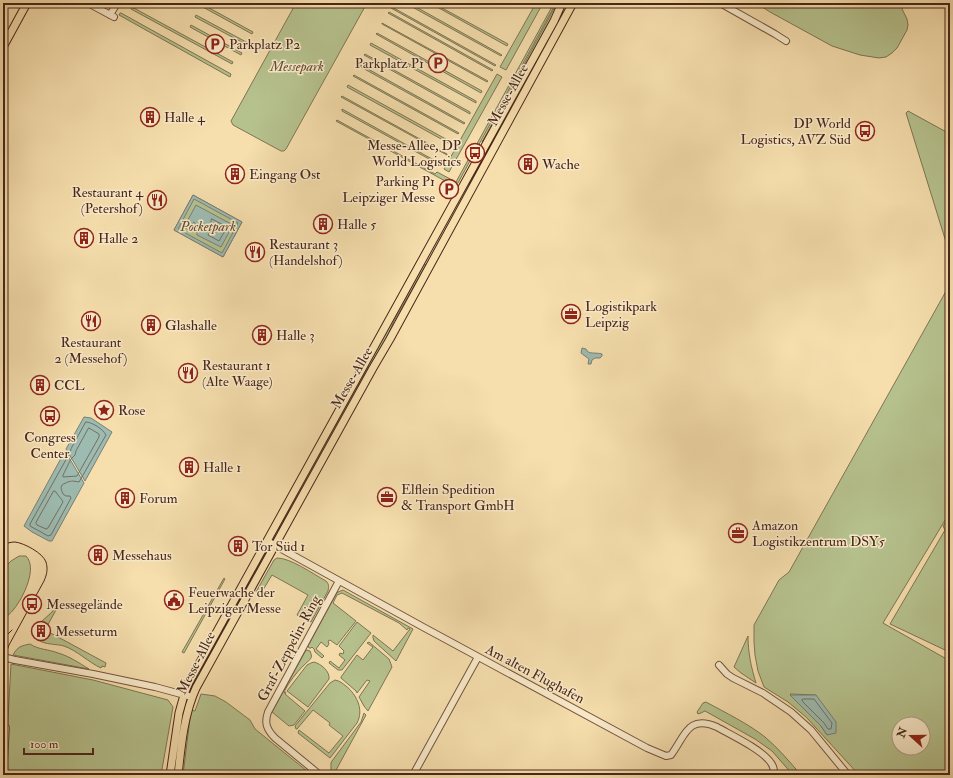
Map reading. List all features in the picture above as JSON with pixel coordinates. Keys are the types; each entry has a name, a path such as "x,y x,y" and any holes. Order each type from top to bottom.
{"main road":[{"path":"3,47 27,3"},
{"name":"Messe-Allee","path":"170,775 179,713 184,695 190,682 562,3"},
{"name":"Messe-Allee","path":"178,775 188,710 192,697 274,545 467,199 573,3"}],"street":[{"path":"88,3 112,16 116,5 115,3"},
{"path":"720,3 786,41"},
{"name":"Am alten Flughafen","path":"267,541 647,748 666,756 671,755 686,731 691,727 703,723 710,724 765,756 773,767 774,775"},
{"name":"Graf-Zeppelin-Ring","path":"320,775 268,731 266,726 266,717 339,581"},
{"path":"3,657 155,687 192,697"},
{"path":"413,775 478,657"},
{"path":"719,665 733,678 763,693 791,712 811,730 848,775"},
{"path":"3,775 6,728"}],"green space":[{"name":"Messepark","path":"296,3 367,3 286,149 281,151 233,125 231,121"},
{"path":"405,3 409,3 502,55 501,56"},
{"path":"430,3 433,3 508,44 507,46"},
{"path":"536,3 543,3 506,70 500,67"},
{"path":"554,3 556,3 458,183 455,184 447,182 336,121 337,120 435,174 437,172 456,182"},
{"path":"557,3 559,3 550,23 495,122 482,142"},
{"path":"564,3 566,3 550,40 472,185 469,184 490,145 498,126"},
{"path":"756,3 904,3 902,9 908,25 907,30 897,48 886,57 879,58 860,55 832,46"},
{"path":"202,4 253,32 252,34 201,6"},
{"path":"132,7 233,62 232,64 131,9"},
{"path":"392,7 496,65 495,66 391,8"},
{"path":"389,12 493,70 492,71 388,13"},
{"path":"120,13 231,74 230,77 119,15"},
{"path":"196,15 248,43 247,45 195,17"},
{"path":"382,23 488,81 487,82"},
{"path":"191,25 242,53 241,55 190,27"},
{"path":"377,33 482,91 481,93 376,34"},
{"path":"371,43 476,101 476,103 370,45"},
{"path":"365,54 470,112 470,114 364,55"},
{"path":"359,64 465,123 464,124 359,66"},
{"path":"497,74 502,77 449,172 444,169"},
{"path":"354,75 459,133 458,134 353,76"},
{"path":"348,85 453,143 452,145 347,87"},
{"path":"342,96 447,154 447,155 341,97"},
{"path":"342,109 441,164 440,165 342,111"},
{"path":"908,111 950,134 950,243 946,242 906,113"},
{"name":"Pocketpark","path":"193,195 242,222 223,257 174,230"},
{"path":"423,263 426,265 394,321 385,342 279,529 308,471"},
{"path":"950,284 950,512 883,623 950,661 950,775 859,775 806,717 788,702 764,687 758,671 755,655 754,625 779,580 789,572","holes":["790,694 816,695 827,735 821,726"]},
{"path":"950,515 950,640 945,650 890,624 945,530 943,526"},
{"path":"19,556 26,556 29,561 30,575 28,583 18,604 3,620 3,569"},
{"path":"277,558 295,563 328,583 328,591 311,622 297,615 308,595 272,575 260,595 256,592 274,560"},
{"path":"224,578 225,579 184,653 182,652"},
{"path":"343,590 413,629 396,661 374,641 373,635 393,651 410,629 408,628 407,630 399,623 342,593 337,595 333,603 356,621 337,645 330,640 328,641 329,644 327,647 321,642 316,649 324,656 322,658 312,647 309,648 308,646 336,594"},
{"path":"54,609 56,610 45,630 106,663 105,667 102,666 101,668 64,646 41,642 34,636 33,631"},
{"path":"357,622 371,633 342,670 338,670 329,663 330,661 339,668 345,660 339,655 340,653 343,654 344,651 339,646"},
{"path":"748,636 750,660 756,683 734,667"},
{"path":"369,642 389,659 392,667 368,711 359,697 370,681 367,680 357,693 341,677 357,655 363,660 373,647 367,643"},
{"path":"30,644 66,656 89,669 13,655 20,647"},
{"path":"306,650 310,651 311,658 295,674 284,692 286,692 285,694 305,711 294,725 289,726 272,712"},
{"path":"314,662 324,668 328,673 329,679 308,707 287,691 307,665"},
{"path":"11,664 93,680 168,700 173,707 161,775 5,775"},
{"path":"335,680 350,690 356,698 360,713 357,723 330,758 298,733 299,730 329,753 343,736 329,725 330,723 313,710 297,729 295,726 330,683"},
{"path":"201,694 215,696 226,702 250,720 255,729 312,775 183,775 191,710 195,711"},
{"path":"706,702 744,723 765,737 779,750 801,775 793,775 772,751 755,739 705,711 698,714 697,712 703,703"},
{"path":"364,713 366,715 335,772 340,775 331,775 332,761 361,722"}],"water":[{"path":"193,195 242,222 223,257 174,230","holes":["194,199 238,223 222,253 178,229"]},
{"path":"196,205 233,225 221,247 197,235 194,222 192,224 191,232 184,227"},
{"path":"582,348 586,349 590,353 602,354 602,356 600,358 595,358 592,360 591,364 588,364 589,359 581,353"},
{"path":"84,417 91,418 112,432 85,481 66,449"},
{"path":"65,451 84,483 52,541 49,541 24,526"},
{"path":"790,695 816,695 836,722 836,733 827,735 821,726"}],"tram line":[{"path":"3,545 15,542 33,549 44,559 47,569 44,581 9,645 3,661"},
{"path":"3,636 12,630"}],"place":[{"name":"Parkplatz P2","path":"215,44"},
{"name":"Parkplatz P1","path":"438,63"},
{"name":"Halle 4","path":"150,117"},
{"name":"DP World Logistics, AVZ Süd","path":"865,131"},
{"name":"Messe-Allee, DP World Logistics","path":"475,153"},
{"name":"Wache","path":"528,164"},
{"name":"Eingang Ost","path":"235,174"},
{"name":"Parking P1 Leipziger Messe","path":"449,189"},
{"name":"Restaurant 4 (Petershof)","path":"157,200"},
{"name":"Halle 5","path":"323,224"},
{"name":"Halle 2","path":"84,238"},
{"name":"Restaurant 3 (Handelshof)","path":"255,252"},
{"name":"Logistikpark Leipzig","path":"571,314"},
{"name":"Restaurant 2 (Messehof)","path":"91,321"},
{"name":"Glashalle","path":"151,325"},
{"name":"Halle 3","path":"262,335"},
{"name":"Restaurant 1 (Alte Waage)","path":"188,373"},
{"name":"CCL","path":"40,385"},
{"name":"Rose","path":"104,410"},
{"name":"Congress Center","path":"50,416"},
{"name":"Halle 1","path":"189,467"},
{"name":"Elflein Spedition & Transport GmbH","path":"387,497"},
{"name":"Forum","path":"125,498"},
{"name":"Amazon Logistikzentrum DSY5","path":"738,533"},
{"name":"Tor Süd 1","path":"238,546"},
{"name":"Messehaus","path":"98,555"},
{"name":"Feuerwache der Leipziger Messe","path":"174,600"},
{"name":"Messegelände","path":"32,604"},
{"name":"Messeturm","path":"41,631"}]}
